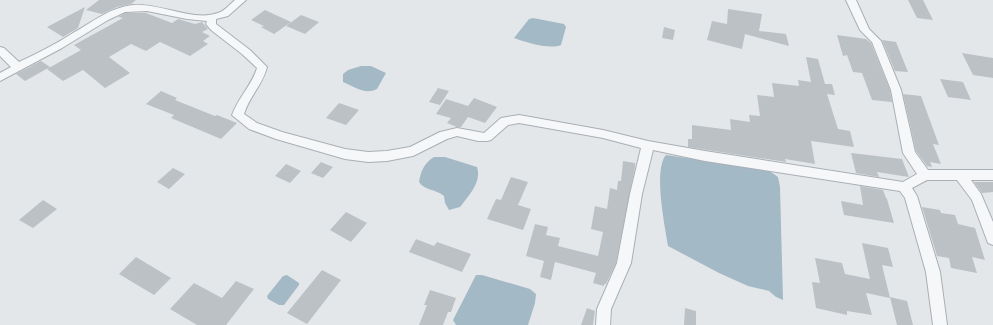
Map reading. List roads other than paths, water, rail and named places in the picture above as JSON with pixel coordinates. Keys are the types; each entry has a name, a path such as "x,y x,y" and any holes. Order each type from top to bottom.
{"street":[{"path":"0,77 77,35 98,21 124,9 142,8 200,17 212,17 224,14 232,6 242,0"},
{"path":"851,0 865,30 876,41 896,90 909,153 925,175"},
{"path":"212,17 211,24 214,28 246,52 262,67 260,77 240,104 238,115 253,126 280,136 317,145 345,154 368,157 387,156 413,151 444,135 456,132 478,137 487,136 505,121 519,118 595,132 648,145 705,156 904,187 925,175 993,175"},
{"path":"0,50 18,67"},
{"path":"603,325 604,309 624,263 636,194 648,145"},
{"path":"961,176 977,198 993,239"},
{"path":"904,187 911,196 933,272 940,325"}],"water":[{"path":"533,18 564,24 566,27 561,45 551,47 544,46 514,38 529,19"},
{"path":"361,66 371,66 386,73 377,89 373,91 364,91 343,82 343,74 348,70"},
{"path":"666,155 768,170 778,177 780,187 783,300 776,297 769,291 748,286 719,273 668,246 660,185 662,162"},
{"path":"434,157 445,157 477,167 478,178 474,188 460,207 449,210 445,203 444,196 438,192 427,189 419,182 424,168"},
{"path":"287,275 299,283 299,285 284,305 279,305 268,299 267,296 283,276"},
{"path":"476,275 482,275 530,289 536,294 535,303 528,325 456,325 453,320"}]}
